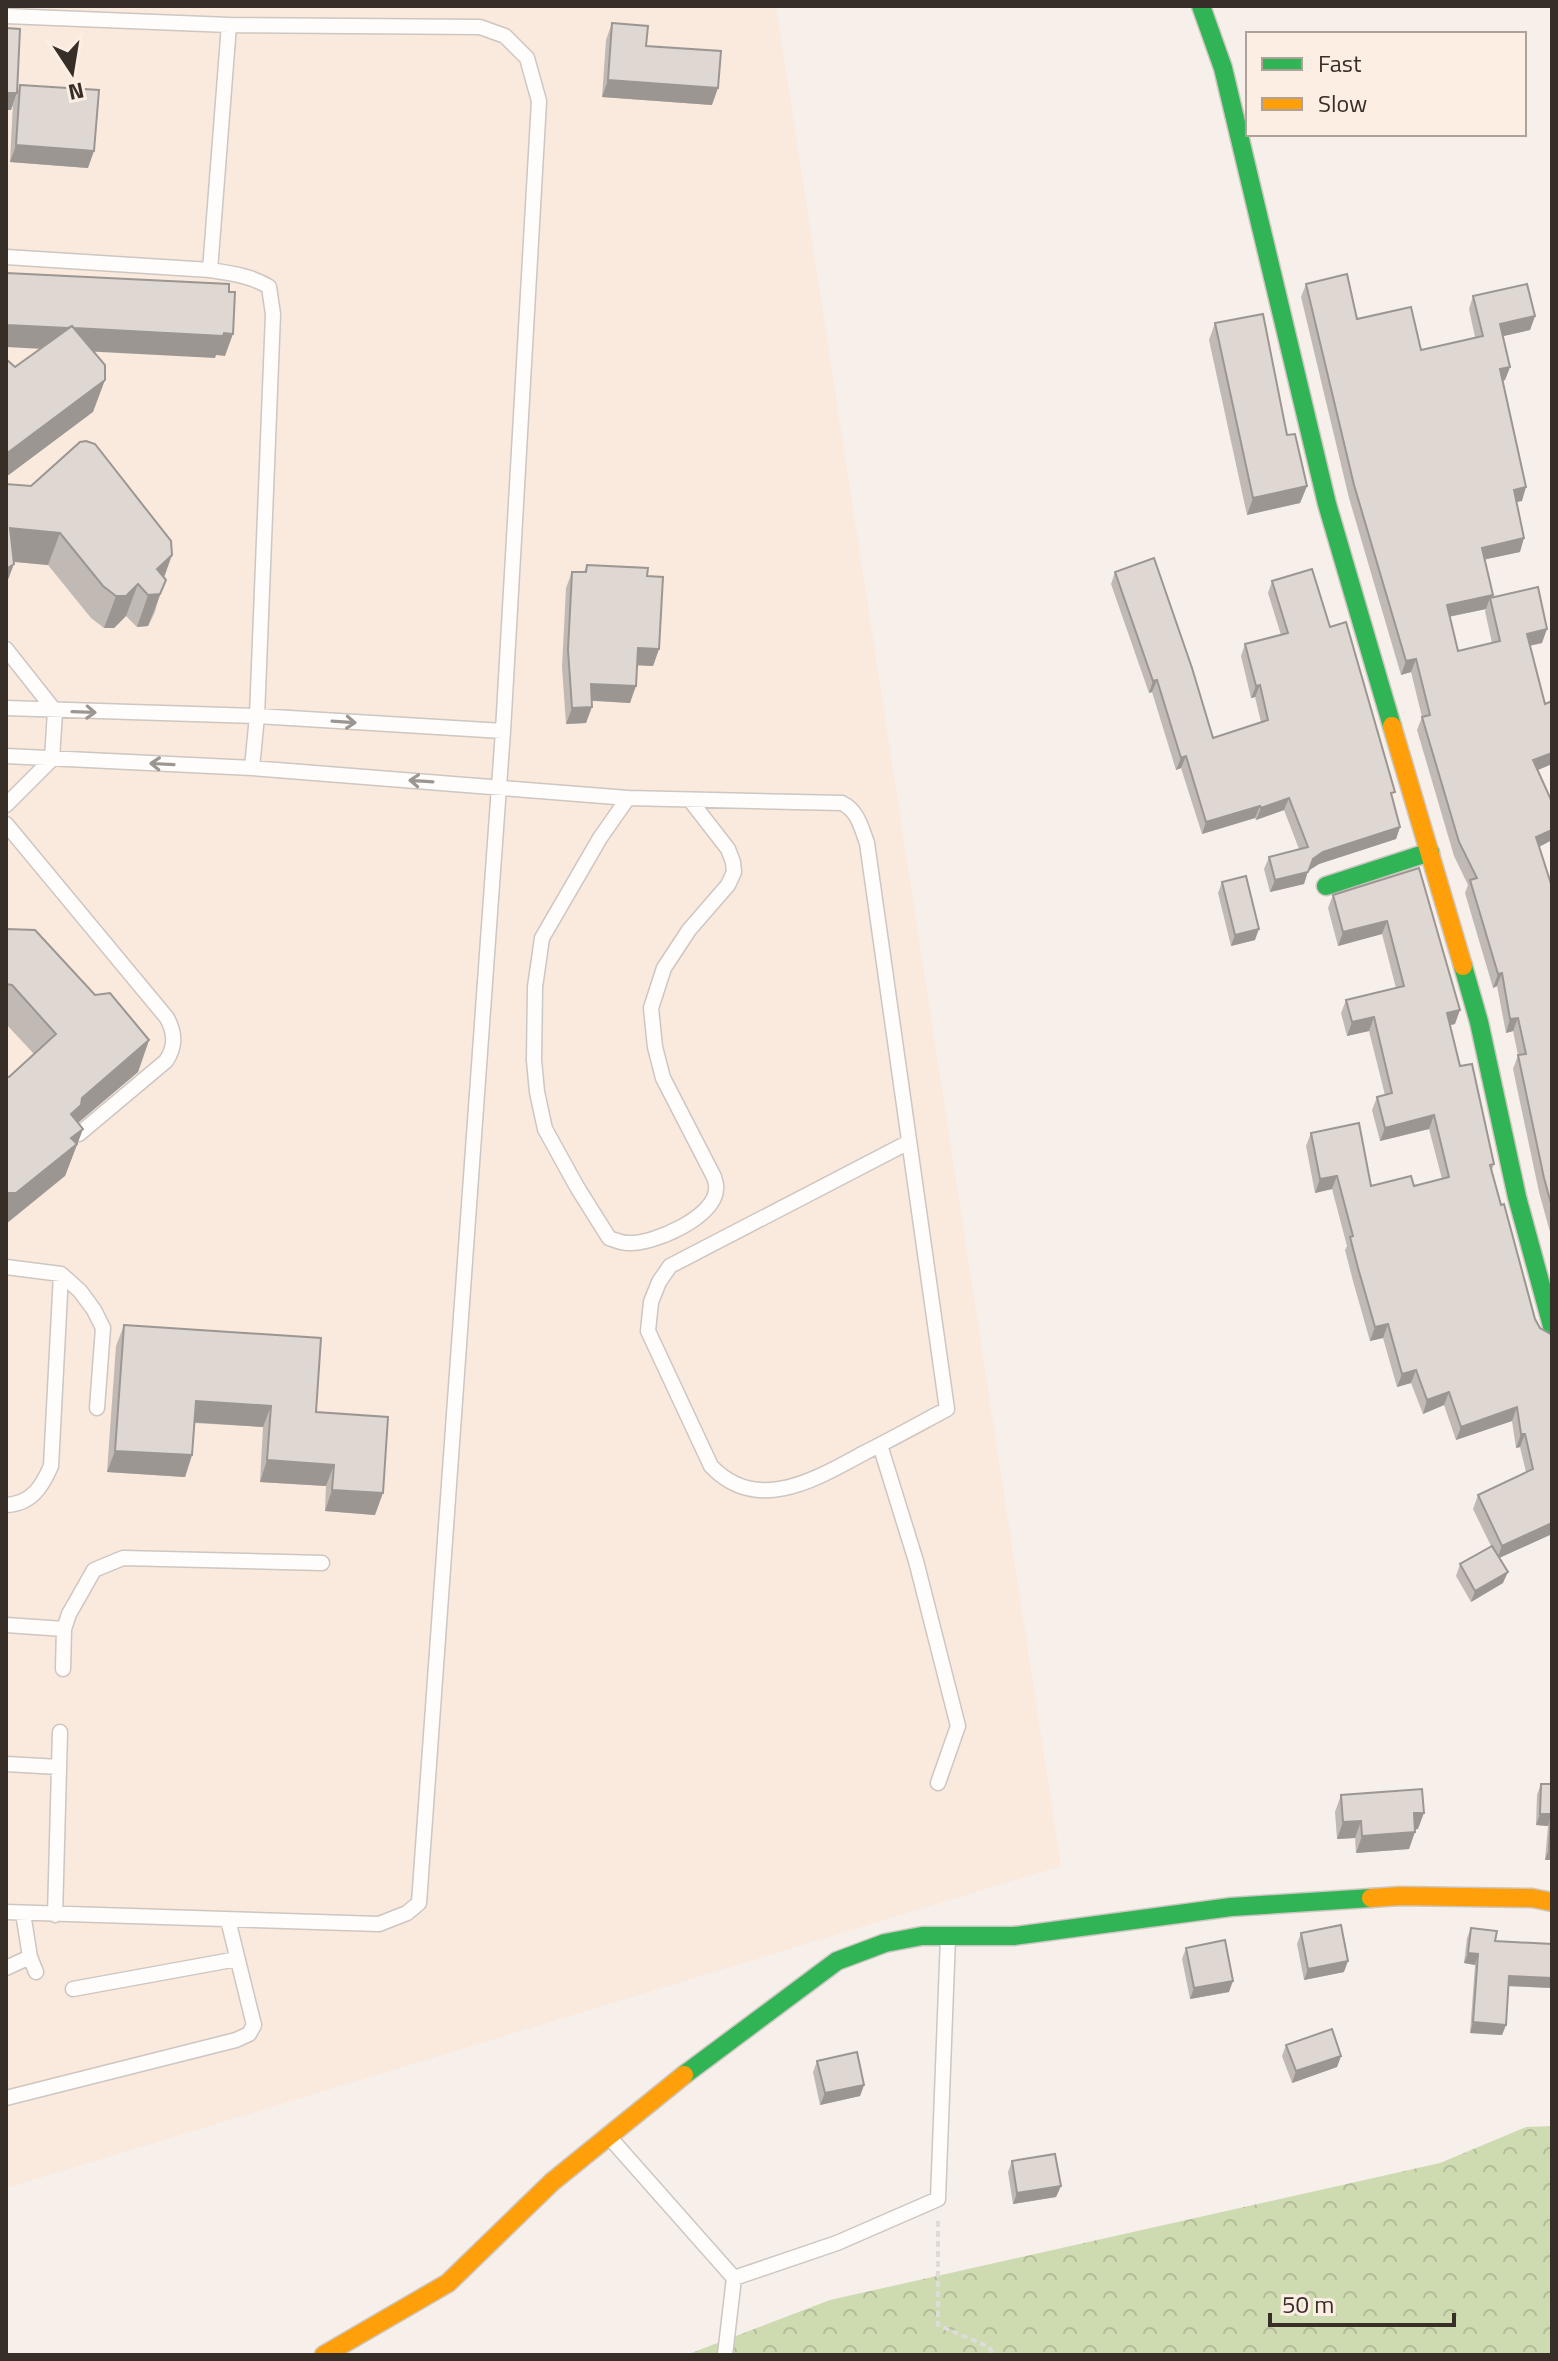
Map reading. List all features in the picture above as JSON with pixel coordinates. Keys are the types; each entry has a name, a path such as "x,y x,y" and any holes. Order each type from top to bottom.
{"street":[{"path":"1201,6 1223,68 1327,504 1479,1022 1517,1197 1552,1326"},
{"path":"1326,886 1430,852"},
{"path":"324,2355 448,2283 552,2182 661,2092 837,1961 885,1943 922,1936 1014,1936 1231,1907 1400,1896 1532,1898 1552,1902"}],"lane":[{"path":"6,16 229,25 480,27 505,36 527,58 539,101 503,731 419,1903 407,1913 379,1924 6,1912"},
{"path":"210,270 229,25"},
{"path":"6,257 210,270 260,281 269,287 273,314 257,716 252,768"},
{"path":"6,649 55,711 52,759 6,805"},
{"path":"6,708 257,716 503,731"},
{"path":"6,756 252,768 628,798 842,803 850,807 858,818 867,843 947,1409 815,1480 787,1488 758,1491 738,1486 722,1478 711,1466 648,1331 651,1302 659,1282 670,1266 909,1142"},
{"path":"628,798 600,838 542,938 535,987 534,1060 545,1129 609,1238 629,1243 642,1242 689,1224 711,1205 717,1191 714,1177 663,1078 655,1047 651,1008 664,968 689,930 728,885 734,872 728,849 690,800"},
{"path":"6,824 173,1028 172,1051 166,1061 79,1134"},
{"path":"6,1267 61,1274 80,1291 94,1310 103,1328 97,1408"},
{"path":"6,1505 32,1498 44,1484 51,1466 61,1274"},
{"path":"880,1445 916,1561 958,1726 938,1783"},
{"path":"63,1669 64,1629 69,1614 94,1570 123,1558 322,1563"},
{"path":"6,1625 64,1629"},
{"path":"55,1915 60,1732"},
{"path":"6,1764 59,1767"},
{"path":"23,1913 30,1957 36,1972"},
{"path":"6,2098 236,2040 249,2034 254,2025 228,1920"},
{"path":"734,2278 837,2243 938,2199 948,1936"},
{"path":"6,1968 30,1957"},
{"path":"73,1989 237,1959"},
{"path":"608,2136 734,2278 725,2355"}],"path":[{"path":"938,2199 938,2325 989,2347 994,2355"}],"shaded area":[{"path":"6,6 776,6 1061,1866 6,2188"}],"green space":[{"path":"1552,2126 1552,2355 686,2355 830,2300 1440,2163 1526,2127"}],"building":[{"path":"612,23 648,26 646,46 721,51 718,88 608,80"},
{"path":"6,28 20,29 17,93 6,93"},
{"path":"20,85 99,90 94,151 16,145"},
{"path":"6,273 229,284 229,292 235,292 233,334 6,325"},
{"path":"1347,274 1357,319 1411,307 1421,350 1483,336 1473,296 1527,284 1535,316 1500,324 1510,367 1500,369 1526,487 1514,490 1524,538 1482,548 1493,595 1447,605 1458,651 1500,641 1490,598 1538,587 1547,629 1527,634 1545,704 1552,701 1552,753 1533,760 1552,802 1552,830 1536,837 1552,887 1552,1207 1518,1055 1526,1054 1518,1018 1510,1019 1502,973 1498,974 1470,880 1477,878 1459,842 1422,717 1430,715 1416,659 1406,661 1354,485 1306,284"},
{"path":"1263,314 1287,435 1295,434 1307,486 1253,498 1215,323"},
{"path":"72,326 105,365 105,380 6,454 6,359 15,367"},
{"path":"80,442 95,444 171,541 172,555 157,569 166,580 160,594 148,595 138,584 126,596 116,596 103,586 60,533 10,528 14,564 6,569 6,484 31,486"},
{"path":"1154,558 1213,738 1268,720 1260,685 1256,686 1245,644 1288,633 1272,581 1312,569 1330,627 1346,622 1395,792 1391,793 1400,827 1323,852 1313,859 1308,872 1275,880 1269,857 1308,847 1289,798 1206,822 1186,756 1181,758 1157,680 1153,681 1115,572"},
{"path":"587,565 648,568 647,576 663,577 659,649 638,648 636,686 591,684 592,707 572,708 568,650 572,572 586,572"},
{"path":"1419,868 1460,1010 1447,1013 1460,1066 1472,1064 1494,1164 1490,1165 1501,1205 1504,1204 1535,1319 1540,1328 1552,1335 1552,1523 1502,1546 1478,1495 1533,1469 1525,1434 1521,1434 1517,1407 1461,1427 1449,1392 1427,1400 1416,1370 1402,1374 1388,1324 1375,1327 1337,1176 1320,1179 1311,1133 1359,1123 1371,1186 1411,1176 1414,1186 1449,1177 1434,1115 1385,1128 1377,1097 1392,1093 1374,1017 1352,1022 1346,1000 1404,986 1387,921 1343,932 1333,895"},
{"path":"1246,876 1259,929 1235,935 1222,882"},
{"path":"6,929 35,930 95,995 110,993 149,1040 82,1098 81,1105 71,1114 83,1129 71,1138 77,1144 16,1193 6,1193 6,1077 56,1034 12,985 6,984"},
{"path":"124,1325 321,1338 316,1412 388,1417 383,1493 332,1490 334,1465 267,1460 271,1406 196,1401 192,1455 115,1451"},
{"path":"1492,1546 1508,1572 1475,1591 1460,1564"},
{"path":"1541,1784 1552,1784 1552,1814 1540,1814"},
{"path":"1422,1789 1424,1813 1414,1813 1415,1832 1362,1836 1361,1821 1343,1822 1341,1795"},
{"path":"1551,1816 1552,1848 1549,1848"},
{"path":"1341,1925 1348,1961 1308,1969 1301,1933"},
{"path":"1471,1928 1497,1931 1495,1941 1552,1944 1552,1978 1509,1976 1506,2025 1473,2022 1478,1954 1468,1953"},
{"path":"1225,1940 1233,1981 1194,1988 1186,1948"},
{"path":"1332,2029 1341,2056 1296,2071 1286,2045"},
{"path":"857,2052 864,2085 825,2093 817,2061"},
{"path":"1055,2154 1061,2186 1017,2193 1012,2161"}],"traffic: fast":[{"path":"1201,6 1223,68 1327,504 1392,726"},
{"path":"1326,886 1430,852"},
{"path":"1463,966 1479,1022 1517,1197 1552,1326"},
{"path":"684,2075 837,1961 885,1943 922,1936 1014,1936 1231,1907 1371,1898"}],"traffic: slow":[{"path":"1392,726 1463,966"},
{"path":"1371,1898 1532,1898 1552,1902"},
{"path":"324,2355 448,2283 552,2182 684,2075"}]}
